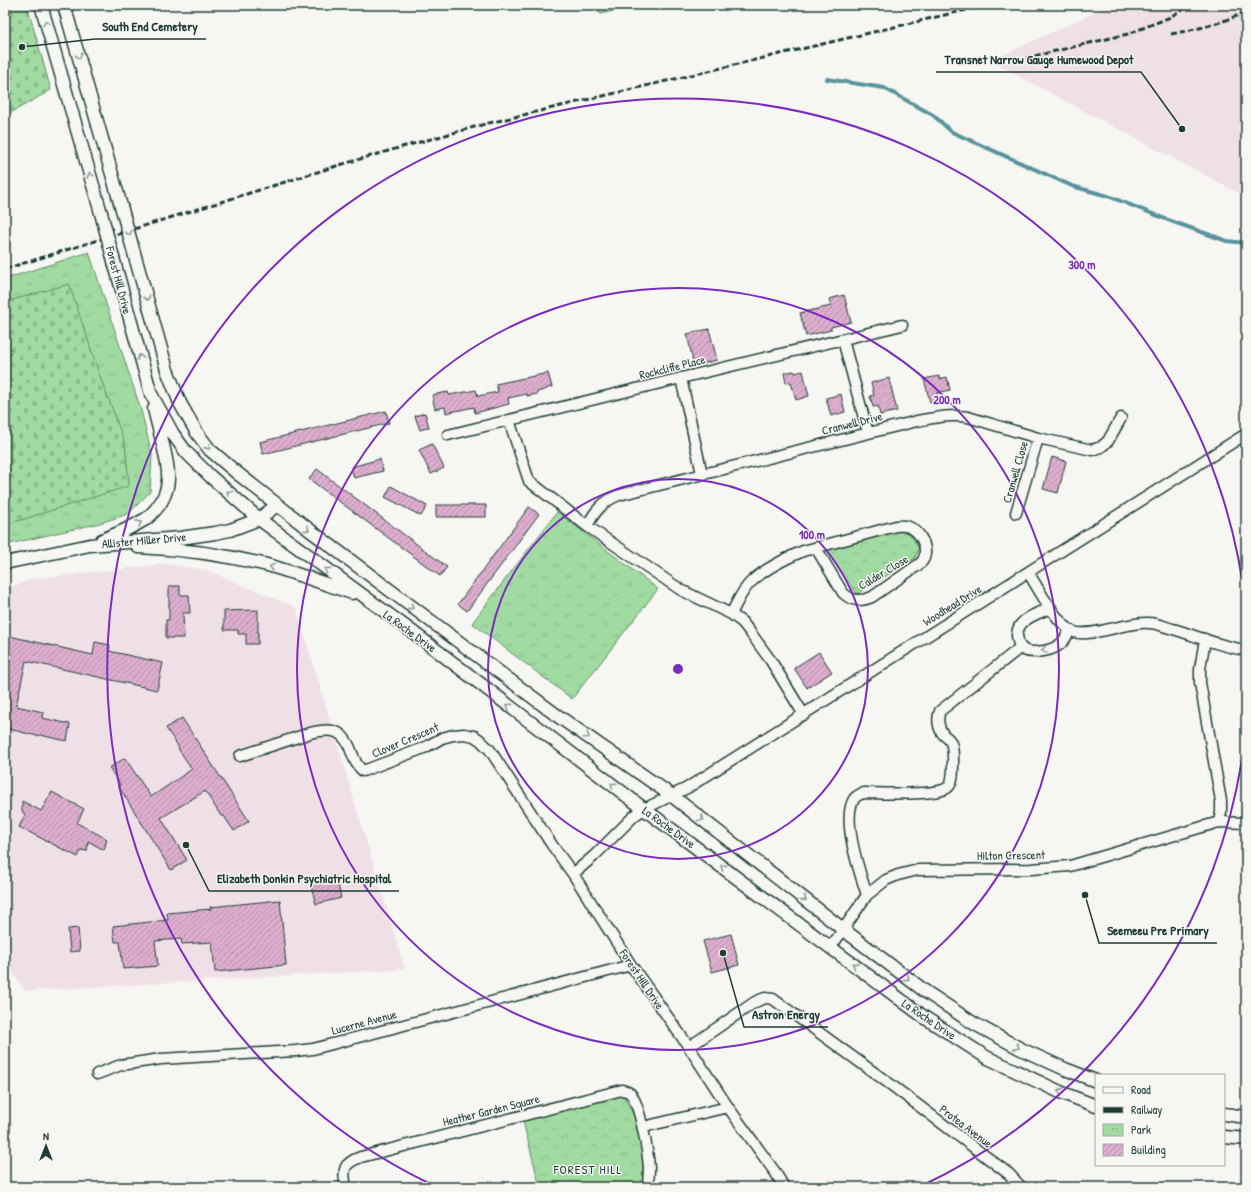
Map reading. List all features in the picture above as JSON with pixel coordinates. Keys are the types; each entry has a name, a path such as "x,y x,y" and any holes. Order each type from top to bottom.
{"street":[{"name":"Forest Hill Drive","path":"41,5 151,394 173,434 186,452 210,477 259,519"},
{"name":"Forest Hill Drive","path":"64,5 167,370 174,389 186,415 210,450 276,505"},
{"name":"Rockcliffe Place","path":"448,435 902,325"},
{"path":"843,340 868,433"},
{"path":"681,378 702,474"},
{"path":"94,544 146,520 160,505 165,495 169,473 151,394"},
{"name":"Cranwell Drive","path":"587,526 595,512 604,503 619,495 916,421 957,415 1038,438 1092,450 1101,447 1108,441 1121,418"},
{"path":"509,420 529,481 587,526 681,590 731,614 742,622 771,660 804,715"},
{"name":"Woodhead Drive","path":"671,795 687,788 804,715 1246,434"},
{"name":"Cranwell Close","path":"1016,513 1038,438"},
{"name":"Allister Miller Drive","path":"5,563 94,544 180,538 230,530 259,519 276,505"},
{"name":"La Roche Drive","path":"276,505 548,709 671,795 926,992 973,1023 1021,1049 1095,1082"},
{"name":"La Roche Drive","path":"259,519 414,634 644,809 924,1017 986,1057 1060,1092 1095,1106"},
{"name":"Calder Close","path":"731,614 744,590 751,581 789,557 802,551 903,525 909,526 920,534 925,556 923,561 918,566 872,597 858,601 849,598 843,593 816,548"},
{"path":"94,544 192,551 244,560 362,596"},
{"path":"1028,572 1061,622 1067,628 1076,633 1085,633 1135,623 1150,623 1224,646 1246,650"},
{"path":"1051,608 1027,619 1020,626 1017,630 1021,647 1028,651 1040,652 1049,650 1058,646 1065,640 1070,630"},
{"path":"1205,639 1200,669 1200,683 1220,801 1221,812 1219,822"},
{"path":"868,895 856,862 851,834 850,811 854,798 864,793 932,793 939,792 949,787 952,780 953,752 950,740 943,734 939,727 938,715 940,711 1021,647"},
{"name":"Clover Crescent","path":"240,756 320,730 333,730 342,735 349,744 357,766 363,771 424,748 442,738 464,734 474,736 490,750 552,845 573,874"},
{"path":"573,874 594,856 634,816 671,795"},
{"name":"Hilton Crescent","path":"831,947 868,895 886,880 898,875 918,870 1031,869 1070,866 1219,822 1246,823"},
{"name":"Forest Hill Drive","path":"573,874 631,965 784,1187"},
{"name":"Lucerne Avenue","path":"97,1074 121,1065 161,1059 313,1049 631,965"},
{"name":"Protea Avenue","path":"688,1047 754,1002 769,998 780,1003 894,1087 1009,1174 1021,1187"},
{"name":"Heather Garden Square","path":"346,1187 343,1176 347,1165 362,1157 622,1090 628,1091 631,1094 643,1127 649,1168 648,1187"},
{"path":"643,1127 728,1107"},
{"path":"1225,1114 1246,1117"},
{"path":"1225,1137 1246,1139"}],"shaded area":[{"path":"1111,5 1246,5 1246,197 990,61"},
{"path":"167,564 206,570 296,607 405,969 25,991 5,961 5,590 31,579"}],"green space":[{"path":"5,5 27,5 51,90 5,116"},
{"path":"588,5 639,5 601,14"},
{"path":"89,252 141,410 152,455 150,492 128,514 100,523 5,545 5,279"},
{"path":"69,284 102,382 125,443 129,486 5,525 5,302"},
{"path":"557,512 658,589 572,699 472,623"},
{"path":"907,529 919,548 915,558 857,594 826,550"},
{"path":"622,1093 640,1127 645,1186 540,1187 522,1118"}],"building":[{"path":"844,295 851,322 831,327 831,330 806,336 800,313 831,306 829,299"},
{"path":"709,329 717,360 694,366 687,334"},
{"path":"794,371 795,373 803,371 809,396 796,400 791,382 786,383 784,373"},
{"path":"548,373 552,387 537,392 537,394 527,396 527,394 508,398 509,404 475,413 474,407 446,413 445,407 435,409 432,395 448,392 449,395 476,390 478,396 498,392 496,384"},
{"path":"939,376 940,379 947,377 950,390 937,393 939,400 930,402 924,379"},
{"path":"889,378 897,411 880,415 878,406 873,407 870,396 874,395 871,383"},
{"path":"841,394 845,412 831,416 826,398"},
{"path":"386,411 389,423 263,454 260,442"},
{"path":"425,413 429,427 420,430 415,416"},
{"path":"432,444 444,468 431,474 419,450"},
{"path":"1052,457 1066,461 1058,493 1043,489"},
{"path":"380,459 383,471 354,478 351,467"},
{"path":"317,469 447,567 440,576 309,479"},
{"path":"391,486 427,506 421,516 385,497"},
{"path":"436,505 486,505 486,517 436,517"},
{"path":"529,507 539,514 467,611 458,604"},
{"path":"169,586 180,586 180,595 189,595 190,613 183,613 184,638 166,638 166,620 169,620"},
{"path":"258,610 258,644 246,644 246,634 238,634 238,630 224,630 224,611"},
{"path":"5,635 93,655 95,642 110,645 109,651 163,663 157,690 26,661 16,706 43,712 42,718 70,724 67,741 40,735 37,736 5,728"},
{"path":"819,652 832,672 807,688 794,668"},
{"path":"182,718 249,821 234,831 224,816 221,816 205,791 161,818 187,860 171,870 119,787 120,784 109,768 125,758 151,797 192,769 166,728"},
{"path":"52,792 84,809 77,823 107,839 104,850 88,841 87,851 81,850 78,857 19,827 25,815 22,811 22,801 41,811"},
{"path":"336,876 341,898 316,904 310,883"},
{"path":"280,900 286,965 215,972 212,942 182,944 181,939 155,941 158,966 123,969 120,942 115,942 113,926 168,920 167,913"},
{"path":"78,928 80,951 70,952 68,929"},
{"path":"731,934 739,965 712,972 703,941"}],"waterway":[{"path":"827,79 884,88 933,115 952,132 1072,186 1108,196 1168,220 1227,241 1246,243"}],"railway":[{"path":"5,269 343,164 485,124 987,5"},
{"path":"1026,58 1128,34 1168,18 1191,5"},
{"path":"1171,34 1210,25 1246,12"}],"place":[{"name":"South End Cemetery","path":"22,47"},
{"name":"Transnet Narrow Gauge Humewood Depot","path":"1182,129"},
{"name":"Elizabeth Donkin Psychiatric Hospital","path":"186,845"},
{"name":"Seemeeu Pre Primary","path":"1085,895"},
{"name":"Astron Energy","path":"723,953"}],"district":[{"name":"FOREST HILL","path":"588,1169"}]}
